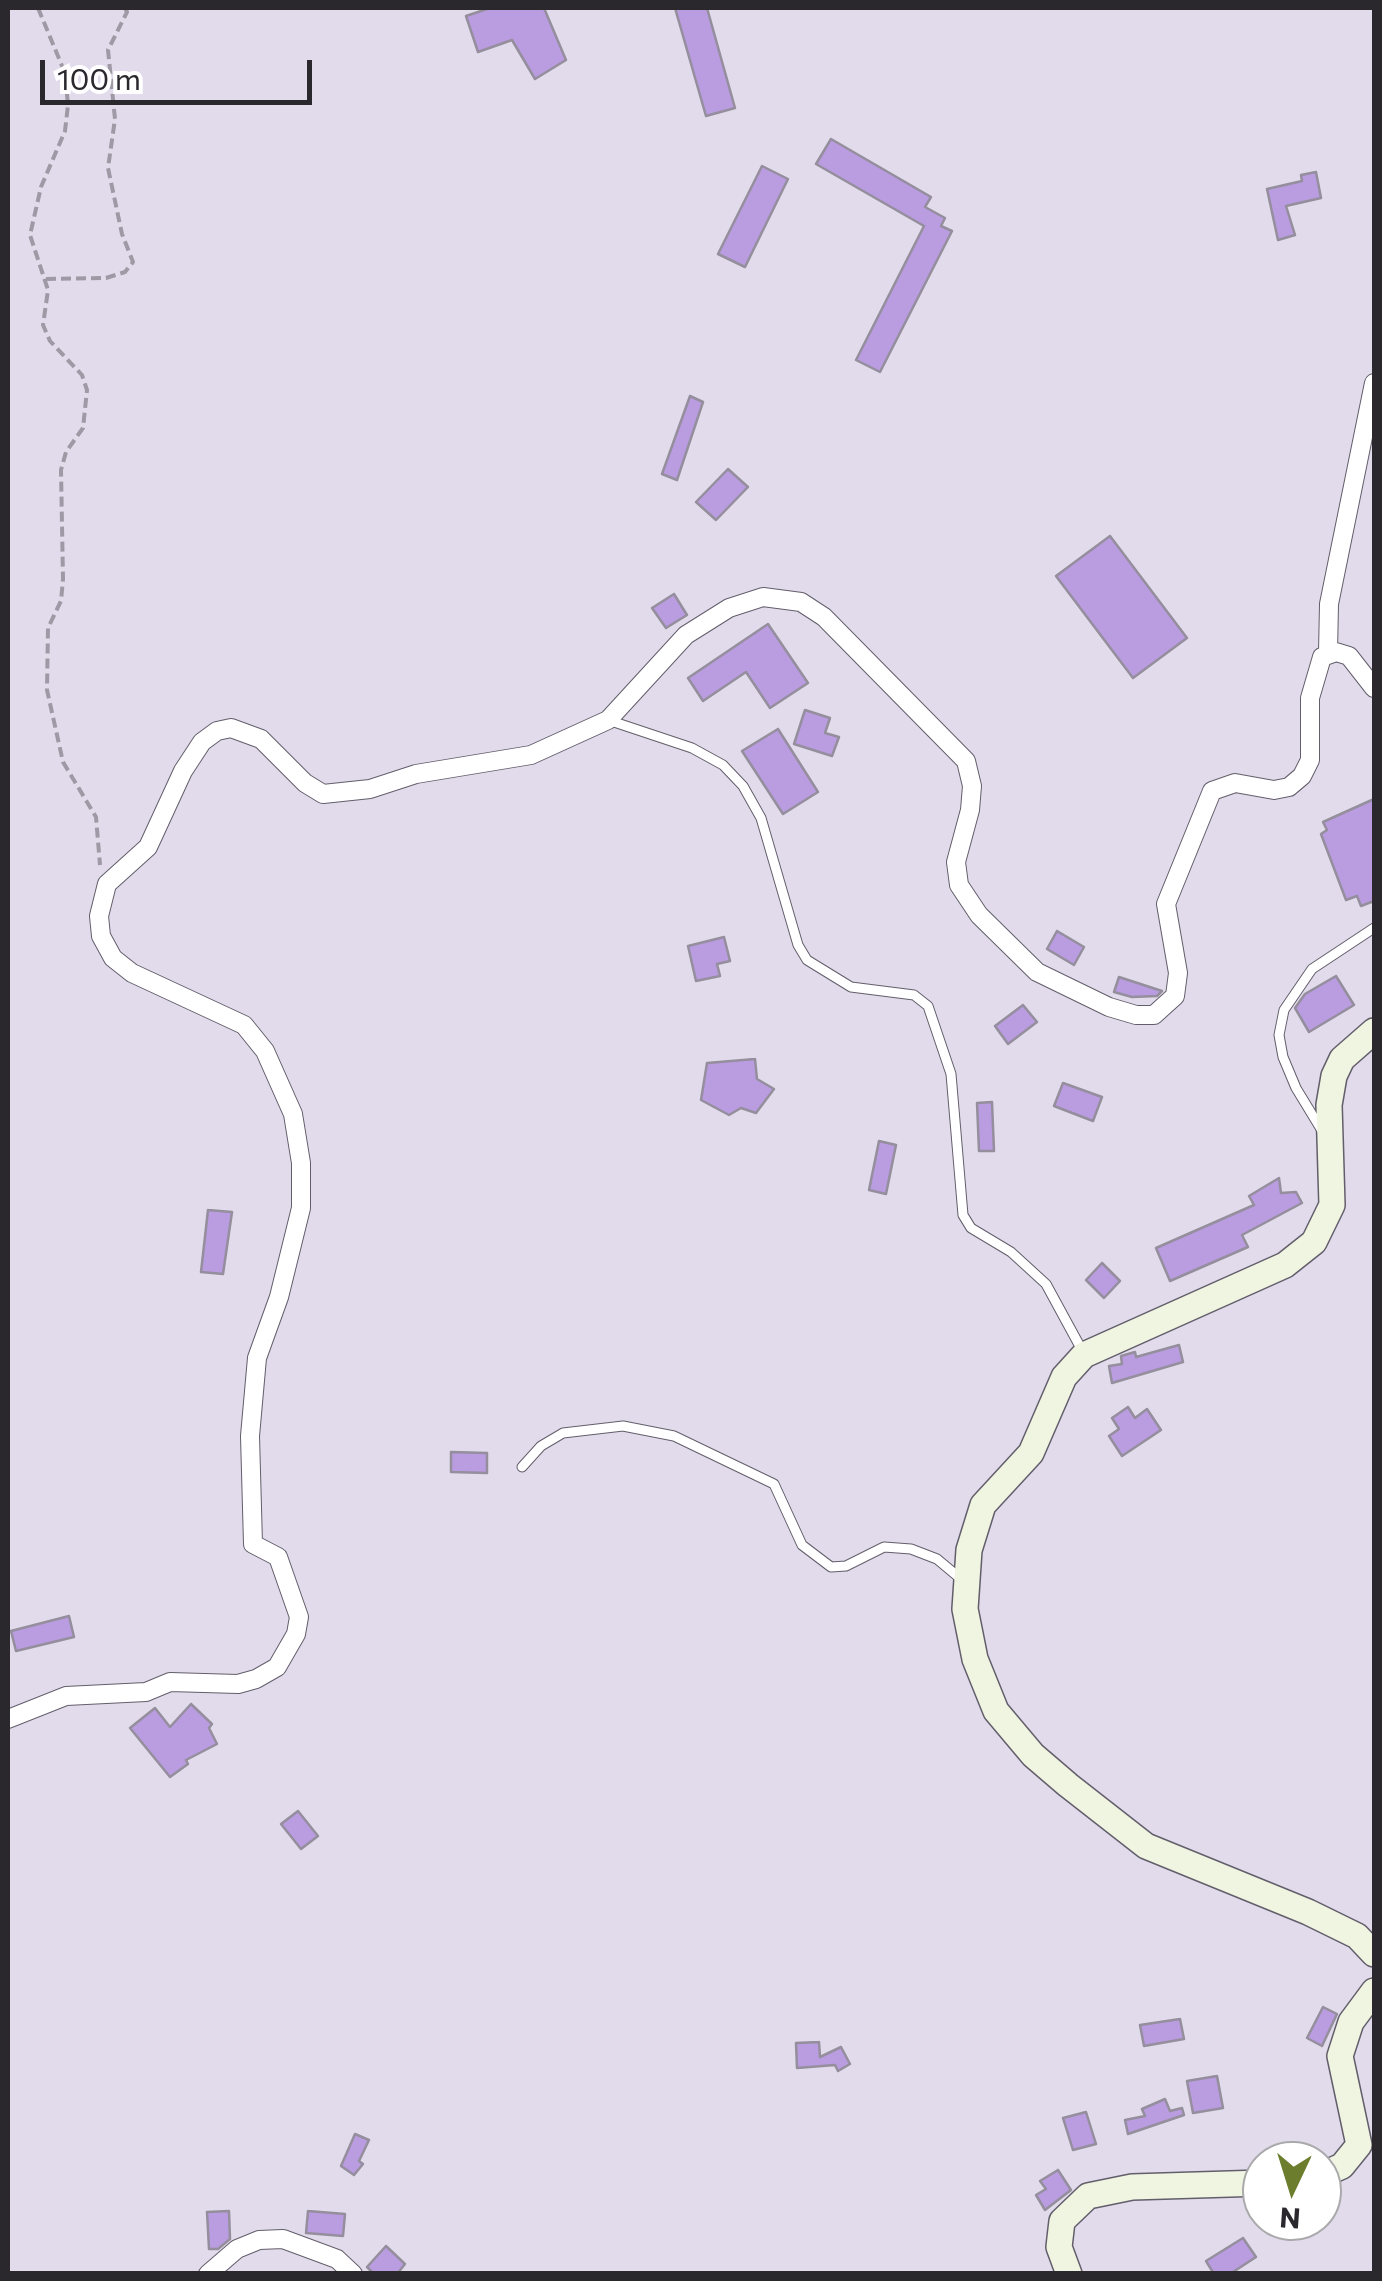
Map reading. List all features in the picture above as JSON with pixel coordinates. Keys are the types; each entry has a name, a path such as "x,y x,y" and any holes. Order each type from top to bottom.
{"street":[{"path":"8,1719 66,1696 146,1692 170,1682 238,1684 256,1679 288,1655 299,1617 278,1557 253,1544 250,1436 257,1358 296,1240 301,1208 301,1163 293,1114 265,1051 244,1025 176,996 113,958 101,936 99,916 107,884 148,847 183,770 202,742 217,730 231,728 261,739 304,783 323,794 343,794 416,774 531,755 608,720 686,635 729,608 764,597 800,602 835,627 966,761 972,786 970,810 956,862 959,885 979,915 1037,972 1109,1006 1136,1015 1154,1015 1175,996 1178,973 1166,904 1205,804 1223,784 1274,790 1289,787 1302,776 1313,741 1312,679 1316,665 1328,653 1329,604 1374,383"},
{"path":"1328,653 1349,656 1374,688"},
{"path":"1374,1031 1342,1058 1334,1076 1329,1140 1332,1205 1314,1242 1285,1265 1084,1355 1064,1377 1031,1454 984,1504 969,1550 966,1586 968,1634 983,1683 1008,1728 1033,1755 1146,1846 1308,1912 1357,1936 1374,1954"},
{"path":"1342,2166 1358,2145 1357,2121 1340,2056 1351,2022 1374,1991"},
{"path":"1068,2274 1060,2247 1062,2221 1088,2196 1118,2188 1242,2184"},
{"path":"208,2274 236,2249 258,2240 284,2239 337,2258 353,2274"}],"lane":[{"path":"608,720 692,748 723,765 743,786 761,818 798,945 807,960 851,988 914,995 928,1006 950,1074 963,1215 971,1228 1011,1252 1046,1284 1084,1355"},
{"path":"1329,1140 1303,1102 1283,1056 1279,1035 1284,1010 1312,968 1374,928"},
{"path":"522,1467 541,1446 563,1433 623,1426 674,1436 774,1484 802,1545 816,1560 831,1567 884,1548 911,1549 952,1568 966,1586"}],"path":[{"path":"38,8 65,72 68,105 65,131 32,214 30,235 46,279 44,326 50,341 82,375 87,390 84,428 66,452 60,470 64,580 61,601 48,628 47,690 63,762 96,817 99,860 107,884"},
{"path":"46,279 106,278 125,272 134,262 122,234 108,168 116,119 108,50 127,12 125,8"}],"building":[{"path":"490,8 544,8 566,60 535,79 512,40 478,52 466,16"},
{"path":"675,8 707,8 735,108 706,116"},
{"path":"831,139 931,197 925,207 945,218 941,226 952,231 880,372 856,360 924,226 816,164"},
{"path":"762,166 788,179 745,267 718,254"},
{"path":"1316,172 1321,198 1286,206 1295,235 1278,240 1267,189 1302,181 1301,175"},
{"path":"690,396 703,402 677,480 662,474"},
{"path":"728,469 748,487 716,520 696,502"},
{"path":"1110,536 1187,638 1133,678 1056,576"},
{"path":"674,594 687,615 666,628 652,608"},
{"path":"768,624 808,683 770,708 746,672 703,701 688,678"},
{"path":"805,710 830,718 825,733 839,737 832,756 794,744"},
{"path":"778,729 818,792 783,814 742,751"},
{"path":"1374,799 1374,901 1361,906 1357,896 1346,900 1321,834 1327,830 1323,822"},
{"path":"1057,931 1084,947 1074,965 1047,949"},
{"path":"724,937 730,961 717,964 720,976 696,981 688,946"},
{"path":"1336,976 1354,1005 1309,1032 1295,1008 1305,994"},
{"path":"1119,977 1162,991 1157,996 1132,997 1114,992"},
{"path":"1023,1005 1037,1022 1008,1044 995,1026"},
{"path":"755,1059 757,1079 774,1089 756,1113 741,1108 729,1115 701,1100 707,1063"},
{"path":"1063,1083 1102,1097 1093,1121 1054,1106"},
{"path":"992,1102 994,1151 979,1151 977,1103"},
{"path":"879,1141 896,1145 886,1194 869,1190"},
{"path":"1279,1178 1281,1193 1296,1192 1302,1203 1242,1235 1248,1247 1170,1281 1156,1248 1254,1205 1249,1196"},
{"path":"208,1210 232,1212 223,1274 201,1272"},
{"path":"1102,1263 1120,1281 1104,1298 1086,1280"},
{"path":"1179,1345 1183,1362 1112,1383 1109,1366 1122,1364 1121,1356 1135,1352 1136,1357"},
{"path":"1128,1407 1135,1418 1147,1409 1161,1430 1122,1456 1109,1436 1119,1429 1112,1418"},
{"path":"451,1452 487,1453 487,1473 451,1472"},
{"path":"69,1616 74,1637 16,1651 11,1631"},
{"path":"191,1704 212,1724 209,1728 217,1744 186,1760 188,1764 170,1777 130,1728 155,1708 170,1727"},
{"path":"298,1811 318,1836 301,1849 281,1824"},
{"path":"1323,2007 1337,2014 1322,2046 1307,2038"},
{"path":"1180,2019 1184,2039 1144,2046 1140,2025"},
{"path":"819,2042 820,2057 841,2047 850,2064 838,2071 835,2065 797,2068 796,2043"},
{"path":"1217,2076 1223,2108 1193,2113 1187,2081"},
{"path":"1165,2099 1170,2111 1182,2108 1184,2115 1128,2134 1125,2120 1145,2116 1142,2109"},
{"path":"1086,2112 1096,2144 1073,2150 1063,2118"},
{"path":"355,2134 369,2140 359,2161 363,2164 354,2175 341,2166"},
{"path":"1058,2170 1071,2190 1045,2210 1036,2195 1046,2189 1040,2181"},
{"path":"229,2211 230,2239 218,2249 209,2249 207,2212"},
{"path":"308,2211 345,2214 343,2236 306,2233"},
{"path":"1242,2239 1256,2257 1230,2274 1214,2274 1206,2261"},
{"path":"386,2246 405,2264 397,2274 374,2274 367,2267"}]}
